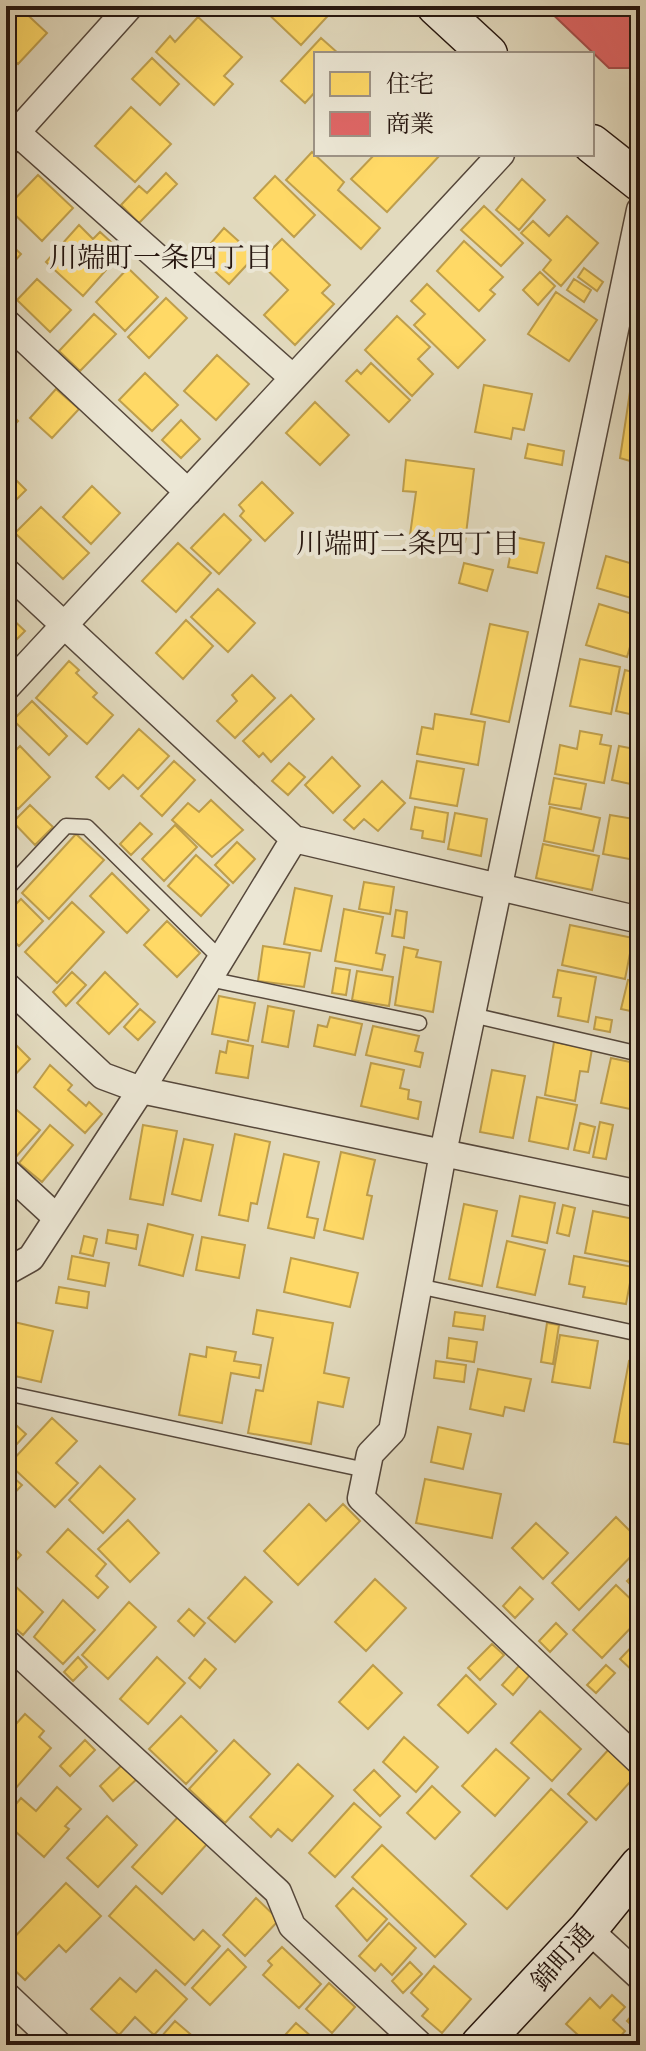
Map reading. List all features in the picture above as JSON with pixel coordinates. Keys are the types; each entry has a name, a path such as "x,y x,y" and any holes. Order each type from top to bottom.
{"street":[{"path":"130,6 9,133 293,378"},
{"path":"436,6 486,52"},
{"path":"594,146 640,182"},
{"path":"6,688 499,156"},
{"path":"640,210 443,1153 392,1431 370,1454 361,1498 640,1762"},
{"path":"6,322 188,492"},
{"path":"6,571 294,839 640,920"},
{"path":"6,1272 31,1258 141,1090 294,839"},
{"path":"6,985 103,1076 141,1090 640,1194"},
{"path":"6,1171 57,1218"},
{"path":"6,1642 278,1892 292,1926 420,2045"},
{"name":"錦町通","path":"498,2039 640,1865"},
{"path":"588,1929 640,1977"},
{"path":"6,1995 59,2045"}],"lane":[{"path":"6,890 66,826 87,827 215,969 419,1023"},
{"path":"472,1015 640,1054"},
{"path":"418,1286 640,1334"},
{"path":"6,1393 366,1470"}],"building: 住宅":[{"path":"6,6 18,6 47,33 18,64 6,53"},
{"path":"260,6 335,6 336,7 301,45"},
{"path":"198,17 242,57 224,76 233,84 214,105 156,52 170,36 175,42"},
{"path":"321,38 337,52 314,52 314,93 305,103 281,81"},
{"path":"152,58 179,84 160,105 132,79"},
{"path":"131,107 171,144 135,182 95,146"},
{"path":"312,152 344,182 338,190 380,228 361,249 286,180"},
{"path":"373,156 439,156 387,212 351,179"},
{"path":"166,173 177,184 139,223 121,205 139,186 147,193"},
{"path":"38,175 73,208 42,241 7,207"},
{"path":"275,176 315,215 294,237 254,198"},
{"path":"522,179 545,200 519,230 496,210"},
{"path":"484,206 523,243 501,266 461,230"},
{"path":"567,216 598,243 561,286 543,270 551,260 521,233 533,221 549,236"},
{"path":"79,225 93,239 100,232 122,252 83,296 46,262"},
{"path":"224,228 255,256 229,284 199,257"},
{"path":"282,239 330,285 322,293 334,304 295,345 264,315 288,290 259,262"},
{"path":"6,240 21,254 6,271"},
{"path":"464,241 503,277 490,290 495,294 479,311 437,271"},
{"path":"128,268 158,297 125,331 96,302"},
{"path":"584,268 603,282 597,291 578,277"},
{"path":"540,272 555,286 538,305 523,290"},
{"path":"37,279 71,310 50,332 17,300"},
{"path":"574,279 591,290 584,302 567,290"},
{"path":"427,284 485,340 458,368 414,325 425,314 411,301"},
{"path":"556,292 597,320 569,361 528,334"},
{"path":"166,298 187,318 149,358 128,337"},
{"path":"94,314 116,334 80,371 59,351"},
{"path":"397,316 430,347 418,359 433,374 412,396 365,350"},
{"path":"217,355 249,384 216,420 184,391"},
{"path":"371,363 410,400 389,422 346,381 357,370 361,374"},
{"path":"145,373 178,405 152,431 119,400"},
{"path":"484,385 532,394 524,430 513,428 511,439 475,432"},
{"path":"631,385 640,388 640,464 620,458"},
{"path":"56,389 79,409 52,438 30,418"},
{"path":"315,402 349,435 320,465 286,433"},
{"path":"6,409 18,421 6,434"},
{"path":"181,420 200,439 181,458 162,440"},
{"path":"528,444 564,451 562,465 525,458"},
{"path":"406,460 474,469 465,542 410,535 416,492 403,491"},
{"path":"6,470 26,490 6,510"},
{"path":"262,482 293,513 265,541 240,516 244,511 239,505"},
{"path":"92,486 120,513 91,544 63,517"},
{"path":"41,507 89,553 63,579 15,533"},
{"path":"224,514 251,540 219,574 191,548"},
{"path":"514,537 544,543 537,573 508,567"},
{"path":"178,543 211,573 176,612 142,581"},
{"path":"606,556 640,566 638,600 597,588"},
{"path":"464,563 493,570 487,591 459,583"},
{"path":"218,589 255,623 228,652 191,617"},
{"path":"599,604 639,616 627,657 586,645"},
{"path":"6,613 25,631 6,650"},
{"path":"186,620 213,646 183,679 156,653"},
{"path":"490,624 528,632 509,722 471,714"},
{"path":"580,659 620,667 611,714 570,706"},
{"path":"69,661 79,670 76,673 97,693 93,697 113,715 87,744 36,698"},
{"path":"625,670 640,674 640,727 637,727 639,716 616,711"},
{"path":"252,675 275,698 235,738 217,721 237,701 232,695"},
{"path":"291,695 314,719 271,762 263,753 259,757 243,741"},
{"path":"32,701 67,736 49,755 13,720"},
{"path":"435,714 485,722 478,765 417,754 422,727 433,729"},
{"path":"139,729 169,756 138,789 123,775 109,789 96,777"},
{"path":"580,731 602,735 600,744 611,746 604,783 555,774 560,745 577,749"},
{"path":"20,746 50,777 18,809 6,797 6,780 10,776 6,772 6,760"},
{"path":"619,746 640,750 640,786 612,780"},
{"path":"332,757 360,786 333,813 305,785"},
{"path":"174,761 195,780 162,816 141,796"},
{"path":"417,761 464,769 457,806 410,798"},
{"path":"289,763 305,777 288,795 272,781"},
{"path":"554,778 586,784 581,809 549,804"},
{"path":"382,781 405,803 378,831 364,819 354,829 344,820"},
{"path":"211,800 243,830 212,857 172,820 188,803 199,812"},
{"path":"30,805 53,827 35,845 13,822"},
{"path":"415,807 448,813 444,842 422,838 423,831 411,829"},
{"path":"550,807 600,818 593,851 544,841"},
{"path":"455,813 487,819 481,856 448,849"},
{"path":"610,815 640,820 640,861 603,854"},
{"path":"140,823 152,834 131,855 120,844"},
{"path":"175,825 197,847 164,881 142,859"},
{"path":"76,834 104,860 49,919 22,893"},
{"path":"237,842 255,859 233,883 215,865"},
{"path":"543,844 599,856 592,890 536,878"},
{"path":"196,855 229,885 201,916 168,886"},
{"path":"112,873 149,910 127,933 90,896"},
{"path":"364,882 394,887 390,914 359,909"},
{"path":"295,888 332,896 321,951 284,944"},
{"path":"21,899 43,921 19,946 6,934 6,914"},
{"path":"72,902 104,932 57,983 25,952"},
{"path":"344,909 383,917 376,953 385,955 382,970 335,961"},
{"path":"396,910 407,912 404,938 392,936"},
{"path":"167,921 200,953 177,977 144,945"},
{"path":"570,925 633,938 625,979 562,965"},
{"path":"263,946 310,953 304,987 258,981"},
{"path":"404,947 418,950 416,957 441,962 433,1012 395,1005"},
{"path":"336,968 350,970 346,995 332,993"},
{"path":"558,970 596,977 588,1022 558,1016 561,998 553,997"},
{"path":"357,971 393,977 389,1006 352,1000"},
{"path":"72,972 86,985 66,1006 53,992"},
{"path":"105,972 138,1004 109,1034 77,1003"},
{"path":"640,972 640,1013 621,1009 628,980 637,982"},
{"path":"219,996 255,1003 248,1041 212,1034"},
{"path":"268,1006 294,1011 288,1047 262,1042"},
{"path":"140,1009 155,1022 138,1040 124,1027"},
{"path":"330,1017 362,1024 355,1055 314,1046 318,1025 327,1027"},
{"path":"596,1017 612,1020 610,1032 594,1029"},
{"path":"373,1026 419,1036 415,1051 423,1053 420,1067 366,1055"},
{"path":"6,1035 30,1059 8,1082 6,1080"},
{"path":"228,1041 253,1046 248,1078 216,1073 220,1051 226,1053"},
{"path":"554,1042 592,1049 588,1072 580,1071 575,1101 545,1095"},
{"path":"611,1058 640,1064 640,1111 601,1103"},
{"path":"371,1063 404,1070 400,1088 409,1090 408,1099 421,1102 418,1119 361,1106"},
{"path":"50,1065 72,1085 68,1090 86,1106 89,1102 102,1114 85,1133 34,1087"},
{"path":"492,1070 525,1076 513,1138 480,1132"},
{"path":"537,1097 577,1105 568,1149 529,1141"},
{"path":"11,1105 40,1130 14,1159 6,1151 6,1111"},
{"path":"600,1122 613,1125 606,1159 593,1157"},
{"path":"580,1123 595,1127 589,1153 574,1150"},
{"path":"50,1125 73,1145 42,1182 19,1163"},
{"path":"143,1125 177,1131 163,1205 130,1199"},
{"path":"235,1134 270,1142 257,1204 251,1203 248,1221 219,1215"},
{"path":"184,1139 213,1145 201,1201 172,1194"},
{"path":"341,1152 375,1160 367,1195 372,1196 363,1239 324,1230"},
{"path":"284,1154 319,1162 307,1217 318,1219 314,1238 268,1228"},
{"path":"520,1196 555,1203 547,1243 512,1236"},
{"path":"464,1204 497,1211 482,1286 449,1279"},
{"path":"563,1205 575,1208 569,1236 557,1233"},
{"path":"593,1211 639,1220 631,1262 585,1253"},
{"path":"148,1224 193,1235 183,1276 139,1265"},
{"path":"108,1230 138,1235 136,1249 106,1243"},
{"path":"84,1236 97,1239 93,1256 80,1253"},
{"path":"202,1237 245,1245 239,1278 196,1270"},
{"path":"507,1241 545,1250 535,1295 497,1287"},
{"path":"72,1256 109,1263 105,1286 68,1279"},
{"path":"574,1256 633,1267 626,1304 583,1297 585,1287 569,1284"},
{"path":"291,1258 358,1273 350,1307 284,1292"},
{"path":"640,1277 640,1321 631,1319"},
{"path":"59,1287 89,1292 87,1308 56,1303"},
{"path":"257,1310 333,1323 324,1373 349,1378 343,1407 318,1402 311,1444 248,1433 256,1390 263,1391 273,1338 253,1334"},
{"path":"455,1312 485,1316 483,1330 453,1326"},
{"path":"14,1322 53,1331 41,1382 6,1374"},
{"path":"547,1323 559,1325 553,1364 541,1362"},
{"path":"560,1335 598,1341 590,1388 552,1382"},
{"path":"449,1338 477,1342 474,1362 447,1358"},
{"path":"207,1347 236,1352 234,1361 261,1365 259,1378 231,1373 222,1423 179,1415 190,1354 206,1357"},
{"path":"436,1361 466,1365 464,1382 434,1378"},
{"path":"629,1361 640,1363 640,1446 614,1442"},
{"path":"478,1369 531,1379 524,1411 505,1407 503,1416 470,1409"},
{"path":"6,1416 26,1434 6,1456"},
{"path":"52,1418 77,1441 56,1463 78,1483 55,1507 9,1464"},
{"path":"438,1427 471,1434 463,1469 431,1462"},
{"path":"100,1466 135,1499 103,1533 69,1500"},
{"path":"6,1471 22,1485 6,1502"},
{"path":"425,1479 501,1494 492,1538 416,1523"},
{"path":"309,1504 326,1521 343,1504 360,1521 298,1585 264,1551"},
{"path":"616,1517 640,1541 640,1547 579,1610 552,1583"},
{"path":"128,1520 159,1553 130,1582 98,1549"},
{"path":"536,1523 568,1553 543,1579 512,1548"},
{"path":"68,1529 106,1564 96,1576 108,1587 98,1598 47,1552"},
{"path":"6,1540 21,1555 6,1571"},
{"path":"640,1568 640,1594 627,1581"},
{"path":"245,1577 272,1602 235,1642 208,1618"},
{"path":"375,1579 406,1608 366,1651 335,1622"},
{"path":"13,1584 43,1612 23,1635 6,1620 6,1592"},
{"path":"616,1585 640,1608 640,1618 602,1658 573,1630"},
{"path":"520,1587 533,1599 515,1618 503,1606"},
{"path":"63,1600 95,1630 63,1664 34,1637"},
{"path":"129,1602 156,1627 108,1679 82,1655"},
{"path":"189,1609 205,1623 194,1636 178,1621"},
{"path":"556,1623 567,1634 550,1652 539,1641"},
{"path":"640,1638 640,1691 630,1680 636,1674 620,1659"},
{"path":"492,1644 504,1655 480,1680 468,1668"},
{"path":"78,1657 87,1667 73,1681 64,1672"},
{"path":"157,1657 185,1683 148,1724 120,1699"},
{"path":"205,1659 216,1669 200,1688 189,1678"},
{"path":"373,1665 402,1693 368,1729 339,1702"},
{"path":"606,1665 615,1673 596,1693 587,1685"},
{"path":"519,1666 530,1675 513,1695 502,1685"},
{"path":"466,1675 496,1704 468,1733 438,1705"},
{"path":"540,1711 581,1749 552,1781 511,1743"},
{"path":"25,1714 44,1731 39,1737 51,1748 15,1789 6,1781 6,1735"},
{"path":"181,1716 217,1751 186,1784 149,1749"},
{"path":"404,1737 438,1767 416,1792 383,1762"},
{"path":"85,1740 95,1750 70,1776 60,1766"},
{"path":"234,1740 270,1774 225,1823 189,1789"},
{"path":"610,1748 638,1773 596,1820 568,1794"},
{"path":"496,1749 529,1778 495,1816 462,1786"},
{"path":"123,1764 137,1779 113,1801 100,1786"},
{"path":"298,1764 333,1796 292,1841 278,1829 271,1837 250,1817"},
{"path":"374,1770 400,1796 380,1816 354,1790"},
{"path":"432,1786 460,1812 435,1839 407,1813"},
{"path":"57,1787 81,1809 65,1826 69,1829 44,1857 6,1823 6,1816 21,1798 36,1811"},
{"path":"551,1789 587,1822 507,1909 471,1876"},
{"path":"354,1803 381,1827 335,1877 309,1853"},
{"path":"107,1816 137,1845 98,1887 67,1858"},
{"path":"178,1817 207,1844 162,1894 132,1867"},
{"path":"382,1845 466,1924 435,1957 352,1877"},
{"path":"66,1883 101,1916 66,1952 59,1945 25,1980 6,1962 6,1946"},
{"path":"136,1886 194,1940 203,1930 220,1946 185,1985 109,1916"},
{"path":"353,1888 387,1919 367,1941 336,1906"},
{"path":"256,1898 279,1920 245,1956 223,1935"},
{"path":"389,1923 416,1948 392,1975 381,1964 375,1971 359,1956"},
{"path":"282,1947 321,1984 299,2008 263,1975 272,1965 268,1961"},
{"path":"228,1949 246,1967 210,2005 192,1988"},
{"path":"410,1962 422,1974 403,1993 392,1981"},
{"path":"434,1966 471,1999 442,2033 422,2016 428,2009 411,1993"},
{"path":"156,1970 187,1999 154,2035 135,2017 119,2035 91,2009 120,1978 136,1992"},
{"path":"329,1983 355,2007 332,2033 306,2009"},
{"path":"612,1995 625,2007 613,2020 625,2031 613,2045 589,2045 566,2024 590,1998 600,2008"},
{"path":"640,2006 640,2033 627,2021"},
{"path":"175,2021 203,2045 154,2045"},
{"path":"296,2023 321,2045 276,2045"}],"building: 商業":[{"path":"544,6 640,6 640,68 609,68"}],"district":[{"name":"川端町一条四丁目","path":"161,257"},
{"name":"川端町二条四丁目","path":"408,543"}]}
